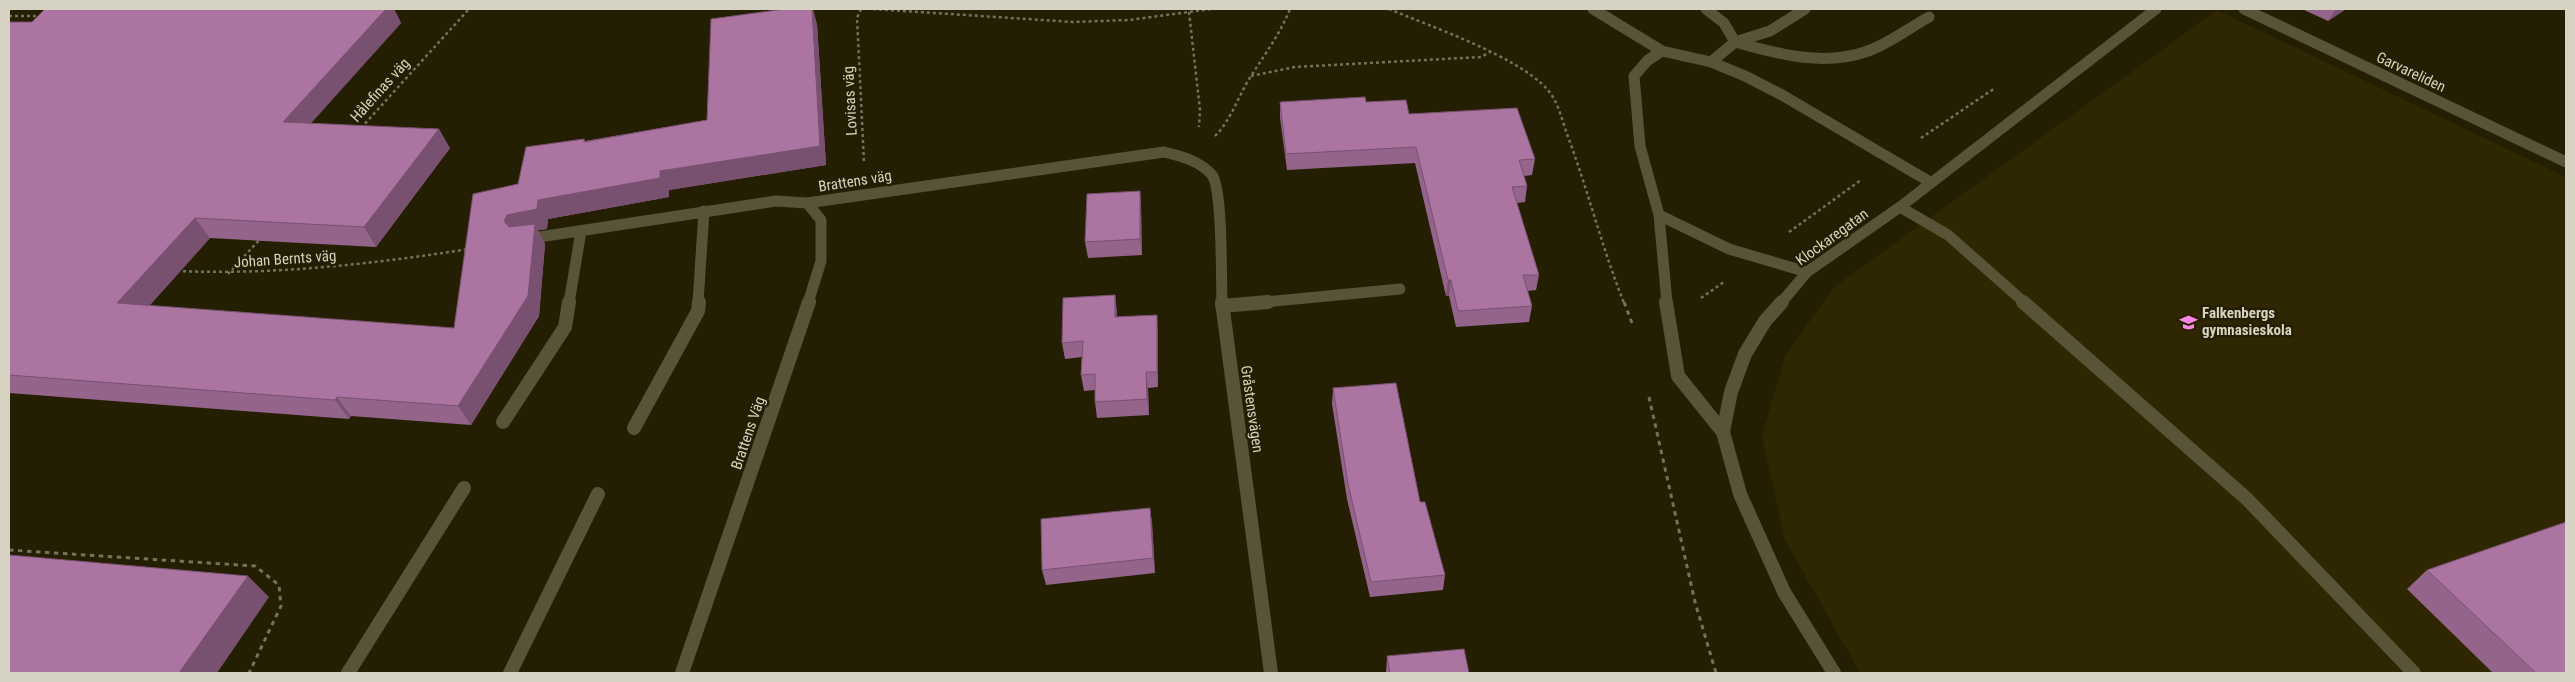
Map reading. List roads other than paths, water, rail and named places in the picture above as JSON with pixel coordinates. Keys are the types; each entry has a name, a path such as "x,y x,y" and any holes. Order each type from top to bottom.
{"street":[{"path":"1592,9 1662,51 1711,62 1782,95 1930,182"},
{"path":"1711,62 1735,42 1770,31 1805,9"},
{"name":"Klockaregatan","path":"1834,673 1784,592 1740,494 1723,432 1731,392 1745,354 1765,321 1807,272 1900,208 1930,182 2156,9"},
{"name":"Garvareliden","path":"2244,9 2566,162"},
{"path":"1708,10 1734,34 1735,42"},
{"path":"1735,42 1778,54 1831,60 1868,51 1929,17"},
{"path":"1662,51 1648,60 1634,76 1640,146 1659,215 1668,320 1678,376 1723,432"},
{"name":"Brattens väg","path":"522,240 704,211 776,201 807,203 1140,154 1164,152 1191,159"},
{"name":"Gråstensvägen","path":"1191,159 1213,176 1218,194 1222,306 1270,673"},
{"name":"Brattens Väg","path":"682,673 798,336 820,261 821,220 807,203"},
{"path":"1900,208 1948,235 2247,499 2414,673"},
{"path":"634,428 698,311 704,211"},
{"path":"1659,215 1729,249 1807,272"},
{"path":"503,422 565,327 581,231"},
{"path":"1222,306 1400,289"},
{"path":"348,673 464,488"},
{"path":"510,673 598,494"}],"place":[{"name":"Falkenbergs gymnasieskola","path":"2188,322"}]}
